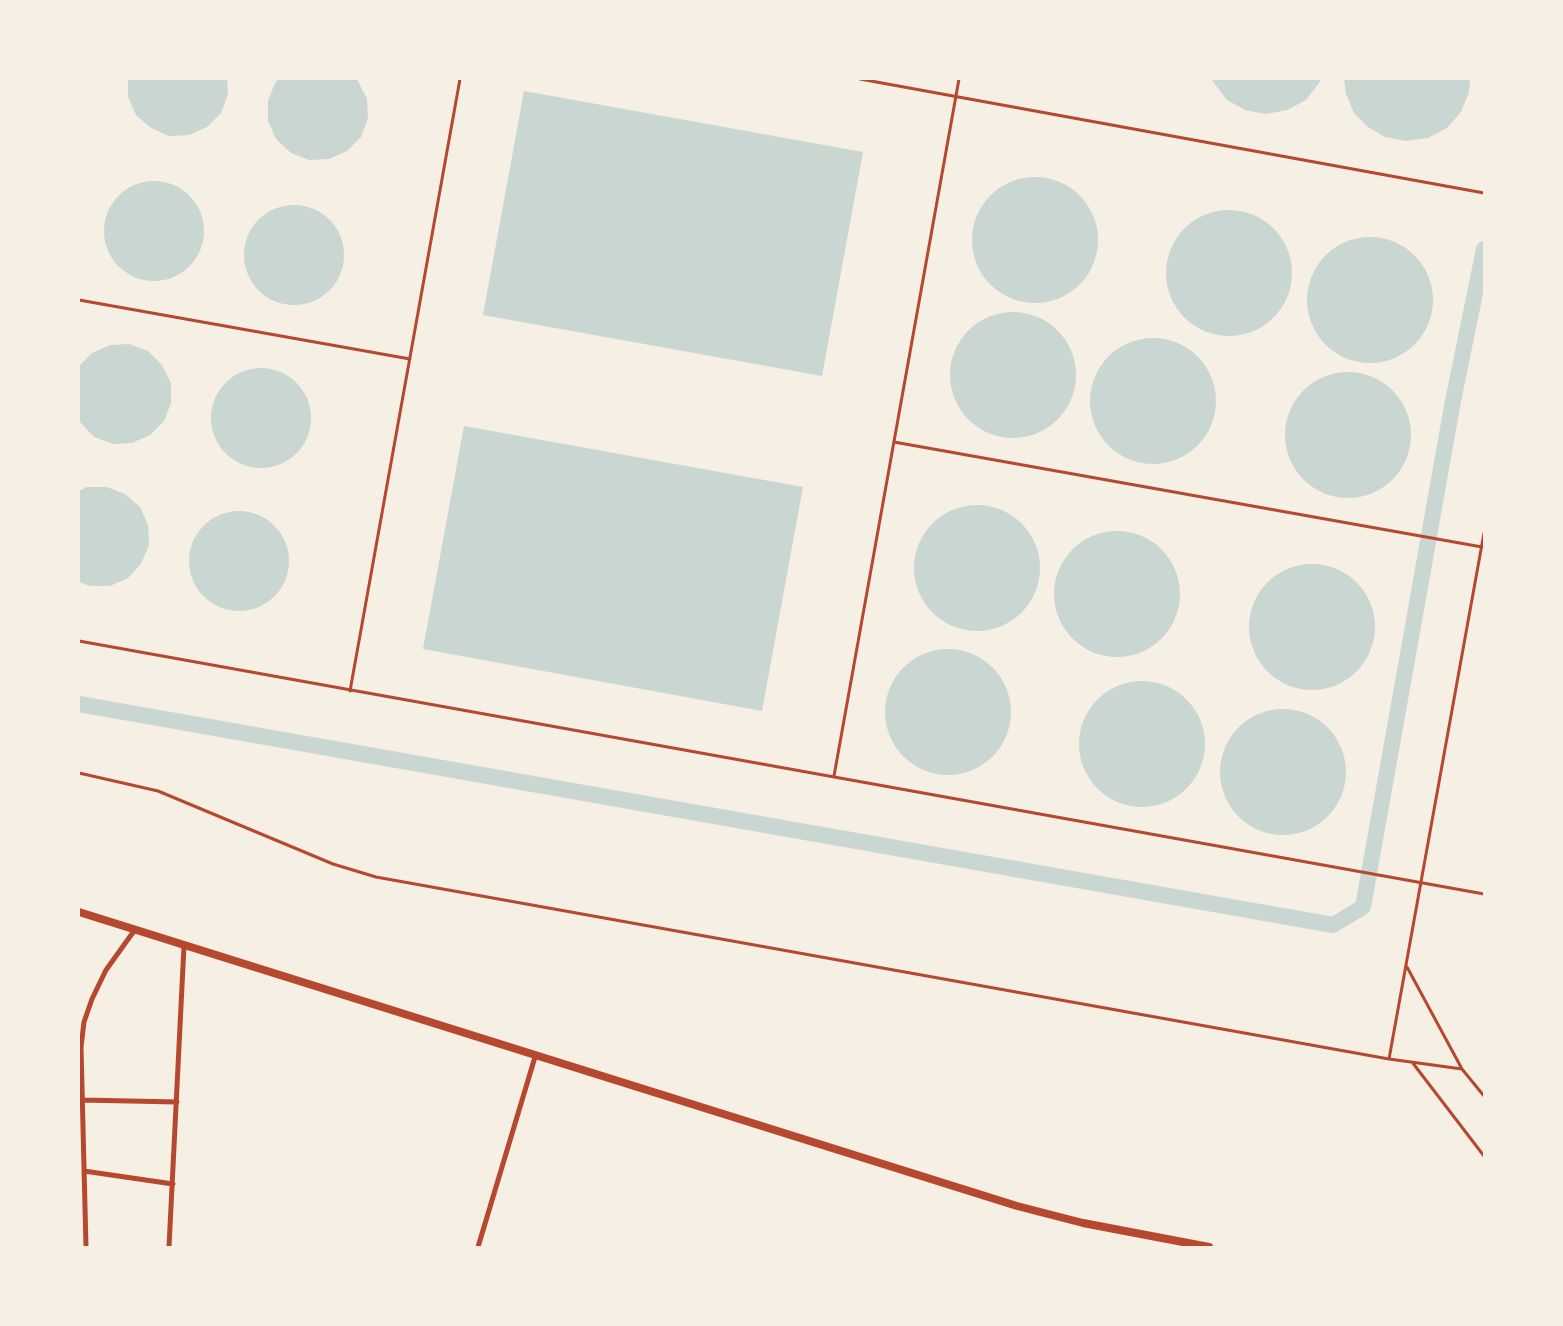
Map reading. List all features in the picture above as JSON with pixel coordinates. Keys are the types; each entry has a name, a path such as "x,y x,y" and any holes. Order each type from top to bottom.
{"street":[{"path":"79,912 535,1057 1017,1206 1083,1223 1209,1247"},
{"path":"86,1247 81,1046 84,1022 92,999 106,970 134,931"},
{"path":"169,1247 184,946"},
{"path":"478,1247 535,1057"},
{"path":"82,1100 177,1102"},
{"path":"84,1171 173,1184"}],"lane":[{"path":"350,691 460,79"},
{"path":"860,79 1484,193"},
{"path":"834,776 959,79"},
{"path":"79,300 410,359"},
{"path":"894,442 1482,547"},
{"path":"1389,1059 1484,533"},
{"path":"79,641 1484,894"},
{"path":"79,774 158,791 333,864 376,877 1389,1059 1462,1069"},
{"path":"1407,967 1462,1069 1484,1096"},
{"path":"1411,1062 1484,1156"}],"shaded area":[{"path":"128,79 227,79 228,94 221,113 207,127 189,135 169,136 151,128 136,115 128,97"},
{"path":"279,79 357,79 367,99 368,118 361,137 347,151 329,159 309,160 291,153 276,139 268,121 268,101 275,83"},
{"path":"1211,79 1322,79 1306,100 1287,110 1266,114 1245,110 1227,100"},
{"path":"1344,79 1470,79 1469,92 1461,112 1447,128 1428,138 1406,141 1385,137 1368,127 1354,113 1346,94"},
{"path":"524,91 863,152 822,376 483,315"},
{"path":"1035,177 1059,182 1079,196 1093,216 1098,240 1093,264 1079,284 1059,298 1035,303 1011,298 991,284 977,264 972,240 977,216 991,196 1011,182"},
{"path":"154,181 164,182 182,189 196,203 203,221 203,241 196,259 182,273 164,280 154,281 144,280 126,273 112,259 105,241 104,231 105,221 112,203 126,189 144,182"},
{"path":"294,205 304,206 322,213 336,227 343,245 343,265 336,283 322,297 304,304 294,305 284,304 266,297 252,283 245,265 244,255 245,245 252,227 266,213 284,206"},
{"path":"1229,210 1253,215 1273,229 1287,249 1292,273 1287,297 1273,317 1253,331 1229,336 1205,331 1185,317 1171,297 1166,273 1171,249 1185,229 1205,215"},
{"path":"1370,237 1394,242 1414,256 1428,276 1433,300 1428,324 1414,344 1394,358 1370,363 1346,358 1326,344 1312,324 1307,300 1312,276 1326,256 1346,242"},
{"path":"1013,312 1037,317 1057,331 1071,351 1076,375 1071,399 1057,419 1037,433 1013,438 989,433 969,419 955,399 950,375 955,351 969,331 989,317"},
{"path":"1153,338 1177,343 1197,357 1211,377 1216,401 1211,425 1197,445 1177,459 1153,464 1129,459 1109,445 1095,425 1090,401 1095,377 1109,357 1129,343"},
{"path":"129,344 148,351 162,365 171,383 171,403 164,421 150,435 132,443 113,444 94,437 79,421 79,366 92,353 110,345"},
{"path":"261,368 271,369 289,376 303,390 310,408 310,428 303,446 289,460 271,467 261,468 251,467 233,460 219,446 212,428 211,418 212,408 219,390 233,376 251,369"},
{"path":"1348,372 1372,377 1392,391 1406,411 1411,435 1406,459 1392,479 1372,493 1348,498 1324,493 1304,479 1290,459 1285,435 1290,411 1304,391 1324,377"},
{"path":"464,426 803,487 762,711 423,649"},
{"path":"87,487 107,487 125,494 140,507 148,525 149,545 141,564 128,578 110,586 90,586 79,582 79,491"},
{"path":"977,505 1001,510 1021,524 1035,544 1040,568 1035,592 1021,612 1001,626 977,631 953,626 933,612 919,592 914,568 919,544 933,524 953,510"},
{"path":"239,511 249,512 267,519 281,533 288,551 288,571 281,589 267,603 249,610 239,611 229,610 211,603 197,589 190,571 189,561 190,551 197,533 211,519 229,512"},
{"path":"1117,531 1141,536 1161,550 1175,570 1180,594 1175,618 1161,638 1141,652 1117,657 1093,652 1073,638 1059,618 1054,594 1059,570 1073,550 1093,536"},
{"path":"1312,564 1336,569 1356,583 1370,603 1375,627 1370,651 1356,671 1336,685 1312,690 1288,685 1268,671 1254,651 1249,627 1254,603 1268,583 1288,569"},
{"path":"948,649 972,654 992,668 1006,688 1011,712 1006,736 992,756 972,770 948,775 924,770 904,756 890,736 885,712 890,688 904,668 924,654"},
{"path":"1142,681 1166,686 1186,700 1200,720 1205,744 1200,768 1186,788 1166,802 1142,807 1118,802 1098,788 1084,768 1079,744 1084,720 1098,700 1118,686"},
{"path":"1283,709 1307,714 1327,728 1341,748 1346,772 1341,796 1327,816 1307,830 1283,835 1259,830 1239,816 1225,796 1220,772 1225,748 1239,728 1259,714"}],"waterway":[{"path":"79,704 1333,925 1363,907 1453,401 1484,249"}]}
